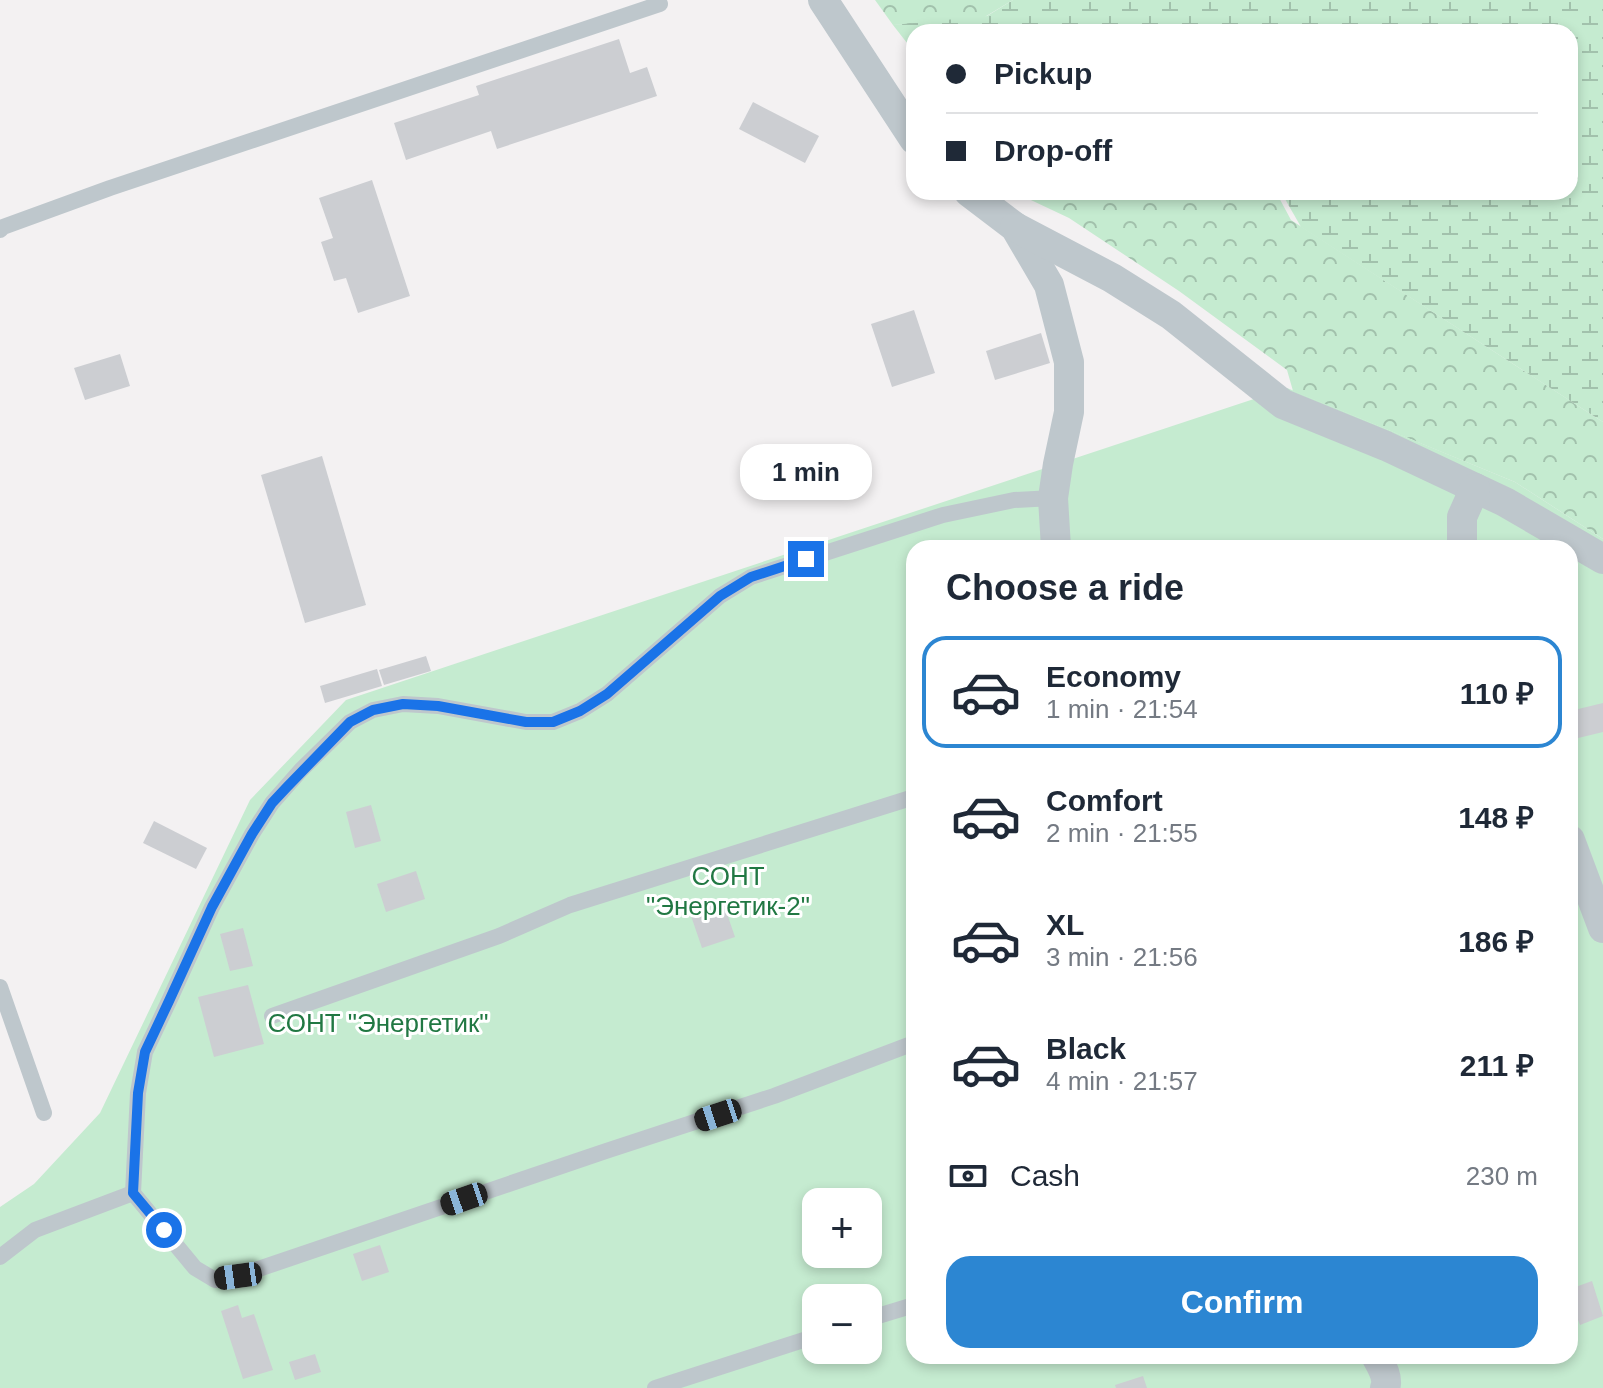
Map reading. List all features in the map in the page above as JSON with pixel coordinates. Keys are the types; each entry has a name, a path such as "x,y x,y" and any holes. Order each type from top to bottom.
{"street":[{"path":"823,0 906,127"},
{"path":"980,200 1015,227 1112,278 1171,315 1283,404 1386,446 1505,502 1570,540"},
{"path":"1015,227 1049,285 1069,362 1069,412 1053,498 1056,540"},
{"path":"1462,540 1462,517 1475,488"},
{"path":"1578,544 1603,559"},
{"path":"1578,861 1603,928"},
{"path":"1380,1364 1387,1384 1385,1388"}],"lane":[{"path":"0,230 125,183 660,4"},
{"path":"906,1046 774,1096 238,1276 215,1280 195,1268 133,1193 138,1093 145,1052 212,907 252,834 301,770 350,722 373,710 403,704 438,706 526,722 553,722 580,711 607,694 720,596 751,577 943,515 1014,500 1053,498"},
{"path":"272,1016 499,936 570,905 906,800"},
{"path":"0,987 44,1113"},
{"path":"0,1257 35,1230 133,1193"},
{"path":"882,1315 906,1307"},
{"path":"655,1388 802,1341"}],"green space":[{"path":"875,0 1013,0 978,21 893,25"},
{"path":"1013,0 1603,0 1603,422 1301,227 1286,200 1578,200 1578,24 906,24 906,42 893,25 987,16"},
{"path":"1031,200 1280,200 1291,220 1603,422 1603,539 1515,482 1293,391 1287,370 1179,291 1069,218"},
{"path":"1287,388 1515,482 1603,539 1603,1388 0,1388 0,1207 34,1184 100,1113 250,800 346,700"}],"building":[{"path":"619,39 630,73 647,67 657,96 497,149 491,131 406,160 394,123 479,95 476,86"},
{"path":"753,102 819,136 805,163 739,129"},
{"path":"372,180 410,296 358,313 346,278 334,281 321,242 333,238 319,198"},
{"path":"914,310 935,373 892,387 871,324"},
{"path":"1041,333 1050,363 995,380 986,351"},
{"path":"120,354 130,386 85,400 74,368"},
{"path":"322,456 366,605 305,623 261,475"},
{"path":"426,656 431,671 384,685 379,670"},
{"path":"377,669 382,686 325,703 320,686"},
{"path":"1603,703 1603,732 1578,738 1578,709"},
{"path":"371,805 381,841 355,848 346,812"},
{"path":"154,821 207,848 196,869 143,843"},
{"path":"416,871 425,899 386,912 377,884"},
{"path":"722,899 735,937 702,948 689,910"},
{"path":"243,928 253,966 230,971 220,934"},
{"path":"248,985 264,1044 214,1057 198,997"},
{"path":"380,1245 389,1272 362,1281 353,1254"},
{"path":"1592,1281 1603,1316 1580,1325 1578,1286"},
{"path":"238,1305 242,1318 254,1314 273,1370 243,1379 221,1311"},
{"path":"315,1354 321,1372 295,1380 289,1362"},
{"path":"1143,1376 1147,1388 1116,1388 1115,1385"}],"route":[{"path":"164,1230 133,1193 138,1093 145,1052 212,907 252,834 272,803 301,770 350,722 373,710 403,704 438,706 526,722 553,722 580,711 607,694 720,596 751,577 806,559"}],"park label":[{"name":"СОНТ \"Энергетик-2\"","path":"728,891"},
{"name":"СОНТ \"Энергетик\"","path":"378,1023"}]}
